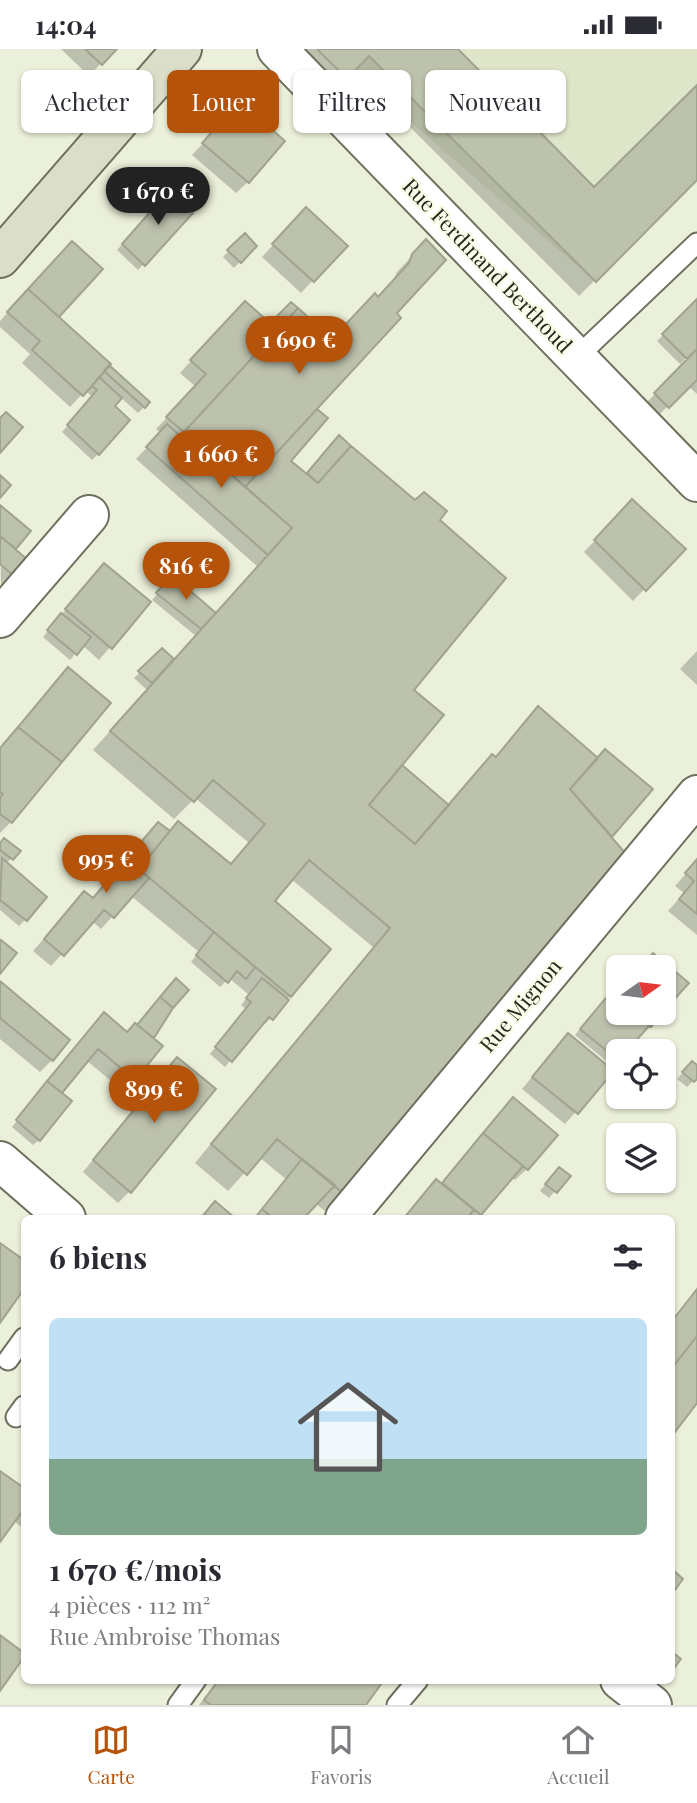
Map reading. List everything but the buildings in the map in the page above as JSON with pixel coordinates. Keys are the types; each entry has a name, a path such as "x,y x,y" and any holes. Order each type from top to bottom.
{"street":[{"path":"0,258 183,49"},
{"name":"Rue Ferdinand Berthoud","path":"277,49 697,482"},
{"path":"0,618 89,515"},
{"name":"Rue Mignon","path":"347,1215 697,795"},
{"path":"0,1161 63,1215"},
{"path":"625,1684 652,1705"}],"lane":[{"path":"576,358 697,243"},
{"path":"8,1360 21,1342"},
{"path":"178,1705 194,1684"},
{"path":"397,1705 415,1684"}],"shaded area":[{"path":"326,49 697,49 697,179 596,282 411,122 411,70 350,70"}]}
